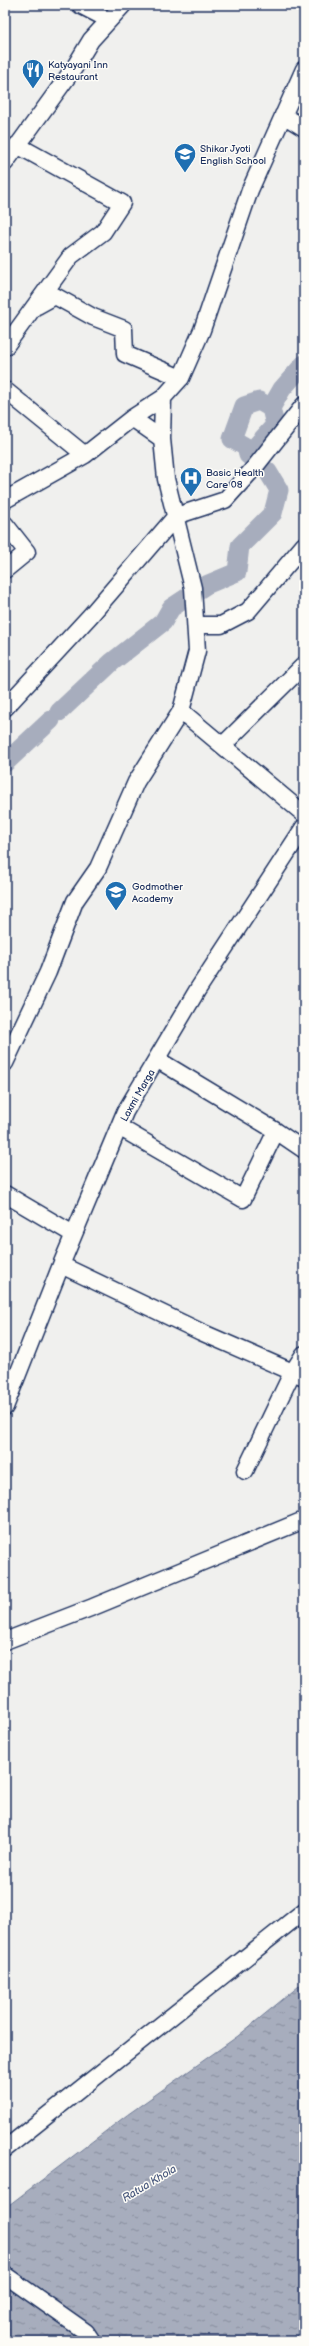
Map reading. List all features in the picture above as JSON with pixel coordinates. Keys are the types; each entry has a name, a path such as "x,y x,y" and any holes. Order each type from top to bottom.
{"street":[{"path":"80,5 109,20"},
{"path":"5,163 74,68 91,40 123,5"},
{"path":"5,500 85,455 132,418 163,398 181,378 202,330 250,190 304,69"},
{"path":"283,115 304,128"},
{"path":"5,347 71,256 103,232 122,203 17,145"},
{"path":"35,307 55,296 93,317 124,329 125,354 181,378"},
{"path":"5,390 85,455"},
{"path":"5,1064 48,972 75,901 98,868 136,782 181,711 196,651 194,594 166,479 162,440 163,398"},
{"path":"5,708 90,616 176,516 225,500 258,463 304,405"},
{"path":"132,418 162,440"},
{"path":"5,524 27,552 5,570"},
{"path":"196,626 221,625 248,611 304,545"},
{"path":"223,745 304,665"},
{"path":"181,711 304,814"},
{"name":"Laxmi Marga","path":"5,1407 61,1265 125,1112 158,1060 198,989 304,827"},
{"path":"158,1060 276,1131 304,1150"},
{"path":"119,1128 243,1199 276,1131"},
{"path":"5,1194 74,1234"},
{"path":"61,1265 200,1332 298,1375"},
{"path":"245,1471 298,1375 304,1354"},
{"path":"5,1641 93,1607 304,1520"},
{"path":"5,2149 304,1911"},
{"path":"5,2275 86,2332 92,2341"}],"water":[{"name":"Ratua Khola","path":"304,1982 304,2341 5,2341 5,2208 127,2115 238,2036"}],"waterway":[{"path":"59,712 112,662 163,622 171,608 206,585 237,572 240,546 273,513 279,490 268,472 248,455 275,425 271,408 282,389 304,364"},
{"path":"248,455 246,447 232,439 244,406 259,401 271,408"},
{"path":"5,763 51,720"}],"place":[{"name":"Katyayani Inn Restaurant","path":"33,90"},
{"name":"Shikar Jyoti English School","path":"185,174"},
{"name":"Basic Health Care 08","path":"191,498"},
{"name":"Godmother Academy","path":"116,912"}]}
